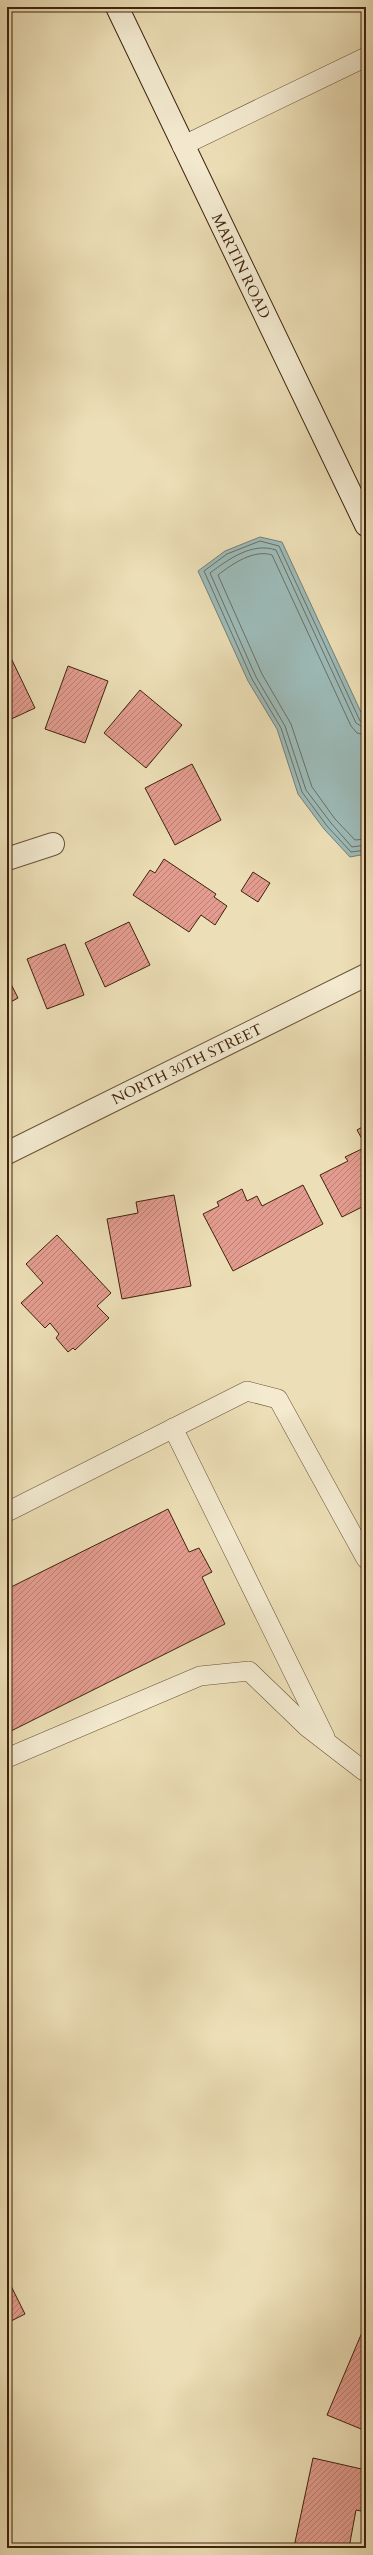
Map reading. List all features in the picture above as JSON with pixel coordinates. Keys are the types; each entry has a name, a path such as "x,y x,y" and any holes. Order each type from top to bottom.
{"street":[{"name":"MARTIN ROAD","path":"117,7 182,146 366,525"},
{"path":"7,859 53,844"},
{"name":"NORTH 30TH STREET","path":"7,1153 366,975"}],"lane":[{"path":"182,146 366,58"},
{"path":"7,1512 247,1390 278,1399 366,1559"},
{"path":"173,1428 327,1743"},
{"path":"7,1758 200,1676 249,1670 307,1727 364,1771 366,1770"}],"water":[{"path":"260,537 282,542 366,723 366,854 350,857 324,829 298,794 277,729 248,681 198,571 225,551"}],"building":[{"path":"11,658 35,708 7,721 7,660"},
{"path":"68,666 108,681 85,743 45,729"},
{"path":"140,690 182,725 146,768 104,733"},
{"path":"192,764 221,820 175,845 145,788"},
{"path":"164,859 216,894 214,897 227,906 215,925 201,915 189,932 133,895 150,870 155,873"},
{"path":"253,872 270,883 258,902 241,891"},
{"path":"129,922 150,965 105,987 85,943"},
{"path":"65,944 84,995 47,1009 27,959"},
{"path":"7,976 18,998 7,1004"},
{"path":"366,1125 366,1146 357,1130"},
{"path":"366,1147 366,1205 342,1217 320,1175 348,1161 345,1157"},
{"path":"303,1185 323,1224 233,1271 203,1214 219,1206 217,1202 242,1189 247,1201 257,1196 262,1206"},
{"path":"174,1195 191,1286 122,1299 107,1219 138,1213 136,1202"},
{"path":"57,1235 111,1293 97,1306 109,1318 75,1350 73,1348 68,1352 56,1338 59,1334 50,1323 45,1328 21,1303 43,1283 26,1264"},
{"path":"168,1509 189,1552 199,1548 212,1572 202,1577 225,1624 7,1733 7,1589"},
{"path":"7,2278 25,2314 7,2323"},
{"path":"366,2323 366,2431 327,2415"},
{"path":"313,2458 366,2470 366,2512 356,2510 349,2548 294,2547"}]}
